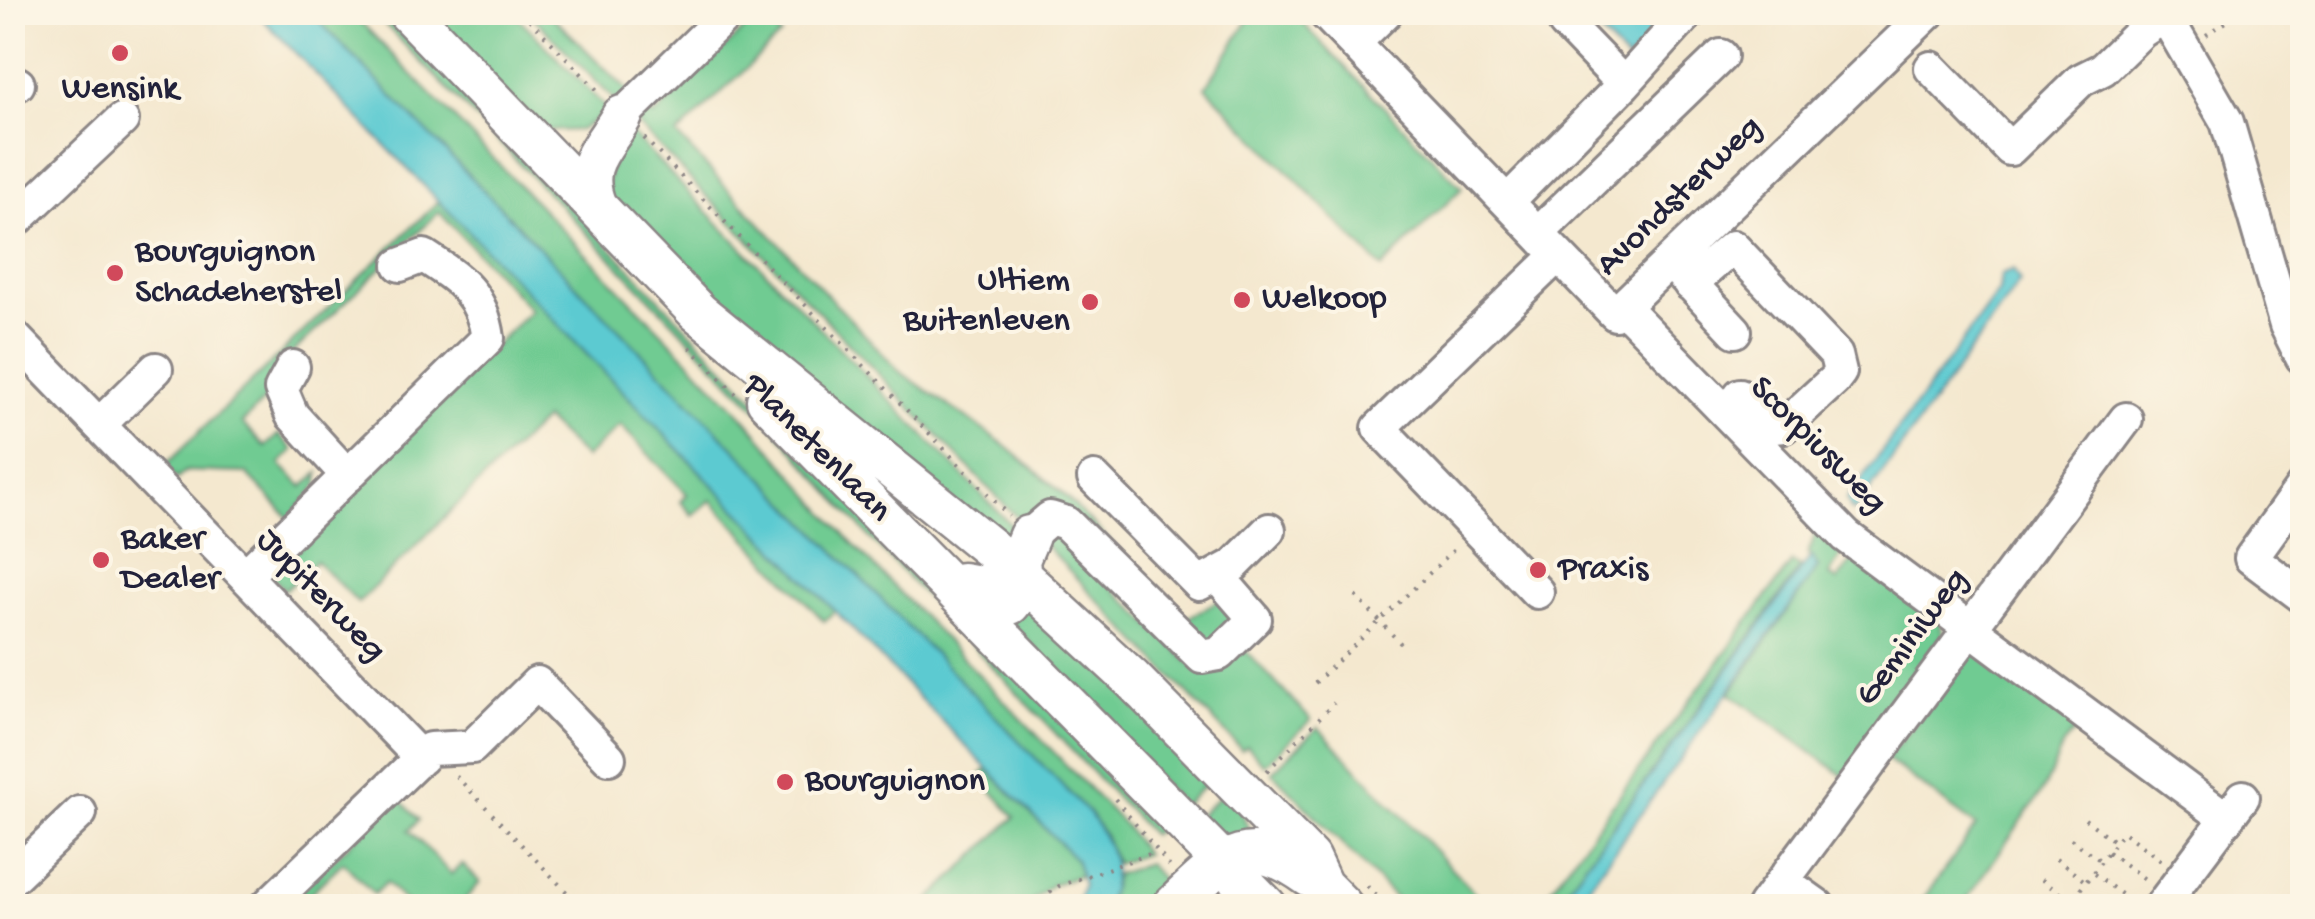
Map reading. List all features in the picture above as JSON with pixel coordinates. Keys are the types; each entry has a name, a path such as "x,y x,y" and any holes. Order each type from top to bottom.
{"main road":[{"name":"Planetenlaan","path":"392,12 1242,882 1290,862 1332,896"},
{"name":"Planetenlaan","path":"408,12 698,312 778,381 951,516 1013,553 1132,679 1257,783 1332,896"},
{"path":"536,144 570,148 622,116"},
{"path":"596,206 588,183 591,160 622,116"},
{"path":"887,520 888,504 902,496 951,516"},
{"path":"944,578 979,586 1006,606 1020,594 1013,553"},
{"path":"1174,905 1242,882 1260,830 1257,783"},
{"path":"1164,806 1187,864 1174,905"}],"street":[{"path":"622,116 729,12"},
{"name":"Avondsterweg","path":"1324,12 1615,314 1631,299 1680,273 1929,12"},
{"path":"1354,44 1386,12"},
{"path":"1507,202 1689,12"},
{"path":"1902,38 2010,149 2081,80 2103,69 2164,14 2228,122 2286,325 2302,357"},
{"path":"1565,23 1624,84"},
{"path":"1537,592 1379,428 1721,56"},
{"path":"12,224 122,120"},
{"path":"1631,299 1773,427 1784,426 1840,372 1836,355 1733,247 1680,273 1735,331"},
{"path":"245,576 488,338 484,307 448,271 424,256 400,265"},
{"name":"Scorpiusweg","path":"1631,299 1846,536 1968,626 2235,808 2163,897"},
{"name":"Jupiterweg","path":"12,335 245,576 425,753"},
{"path":"293,367 281,389 285,405 348,476"},
{"path":"99,425 156,369"},
{"name":"Geminiweg","path":"1774,894 1968,626 1991,603 2126,419"},
{"path":"1094,478 1200,584 1234,565 1269,530"},
{"path":"2302,487 2291,526 2251,558 2302,596"},
{"path":"1013,553 1050,518 1066,523 1202,657 1219,654 1254,619 1216,575"},
{"path":"267,906 425,753 472,747 538,683 609,758"},
{"path":"12,878 80,813"},
{"path":"1774,894 1818,906"}],"path":[{"path":"522,12 622,116 1013,553"},
{"path":"2185,48 2242,12"},
{"path":"1315,683 1476,529"},
{"path":"1356,596 1404,646"},
{"path":"1257,783 1334,704"},
{"path":"425,753 580,906"},
{"path":"2085,819 2116,842"},
{"path":"2041,880 2070,904 2123,832 2163,897"},
{"path":"2071,839 2101,861"},
{"path":"1034,906 1051,891 1128,865 1157,850"},
{"path":"2108,852 2163,897"},
{"path":"2056,860 2086,882"},
{"path":"2093,873 2163,897"},
{"path":"2078,893 2096,906"},
{"path":"2026,900 2035,906"}],"green space":[{"path":"311,13 352,13 743,416 849,540 1125,826 1145,854 1116,864 1089,813"},
{"path":"374,13 386,13 409,36 1161,826 1152,835 871,539 761,413"},
{"path":"416,13 514,13 610,112 580,130 546,131"},
{"path":"529,13 549,13 630,93 618,104"},
{"path":"1253,13 1293,13 1462,188 1382,268 1206,87"},
{"path":"760,14 781,35 677,135 899,371 1002,443 1061,492 1186,619 1219,600 1232,610 1233,623 1207,645 1067,510 1024,525 634,121 645,109 653,117"},
{"path":"626,128 1018,532 1005,542 845,428 605,195 614,143"},
{"path":"439,201 835,611 824,621 711,500 693,515 681,502 687,494 620,425 585,458 544,419 358,603 316,561 285,590 269,574 271,564 531,310 439,212 286,359 267,398 242,423 265,447 279,434 293,450 280,464 303,487 319,473 318,485 290,519 246,473 186,471 177,479 164,466"},
{"path":"1819,524 1845,549 1829,575 1837,581 1855,557 1940,623 1943,635 1845,777 1730,693 1818,567 1808,554"},
{"path":"1057,533 1194,667 1241,646 1311,720 1265,765 1247,746 1242,750 1040,540"},
{"path":"1792,562 1801,567 1555,906 1538,906"},
{"path":"1027,604 1218,772 1183,806 1005,617"},
{"path":"1977,646 2082,724 2063,745 2045,787 1962,906 1918,906 1976,826 1886,759"},
{"path":"1318,727 1487,906 1403,906 1272,772"},
{"path":"987,769 1075,859 1083,874 1051,885 1026,906 923,906 1015,817 979,777"},
{"path":"1230,786 1249,829 1246,836 1230,841 1195,819"},
{"path":"398,797 419,820 409,830 451,874 462,864 480,882 460,906 409,906 386,882 374,894 343,862 297,906 285,906"},
{"path":"1148,864 1171,890 1156,906 1106,906 1116,874"}],"water":[{"path":"257,13 311,13 1089,813 1108,847 1114,869 1105,906 1076,906 1083,884 1075,859"},
{"path":"1581,13 1675,13 1627,61"},
{"path":"2013,270 2020,282 1855,511 1851,510 1847,499 1999,291 2001,275"},
{"path":"1811,556 1818,567 1575,906 1555,906"}],"place":[{"name":"Wensink","path":"120,53"},
{"name":"Bourguignon Schadeherstel","path":"115,273"},
{"name":"Welkoop","path":"1242,300"},
{"name":"Ultiem Buitenleven","path":"1090,302"},
{"name":"Baker Dealer","path":"101,560"},
{"name":"Praxis","path":"1538,570"},
{"name":"Bourguignon","path":"785,782"}]}
